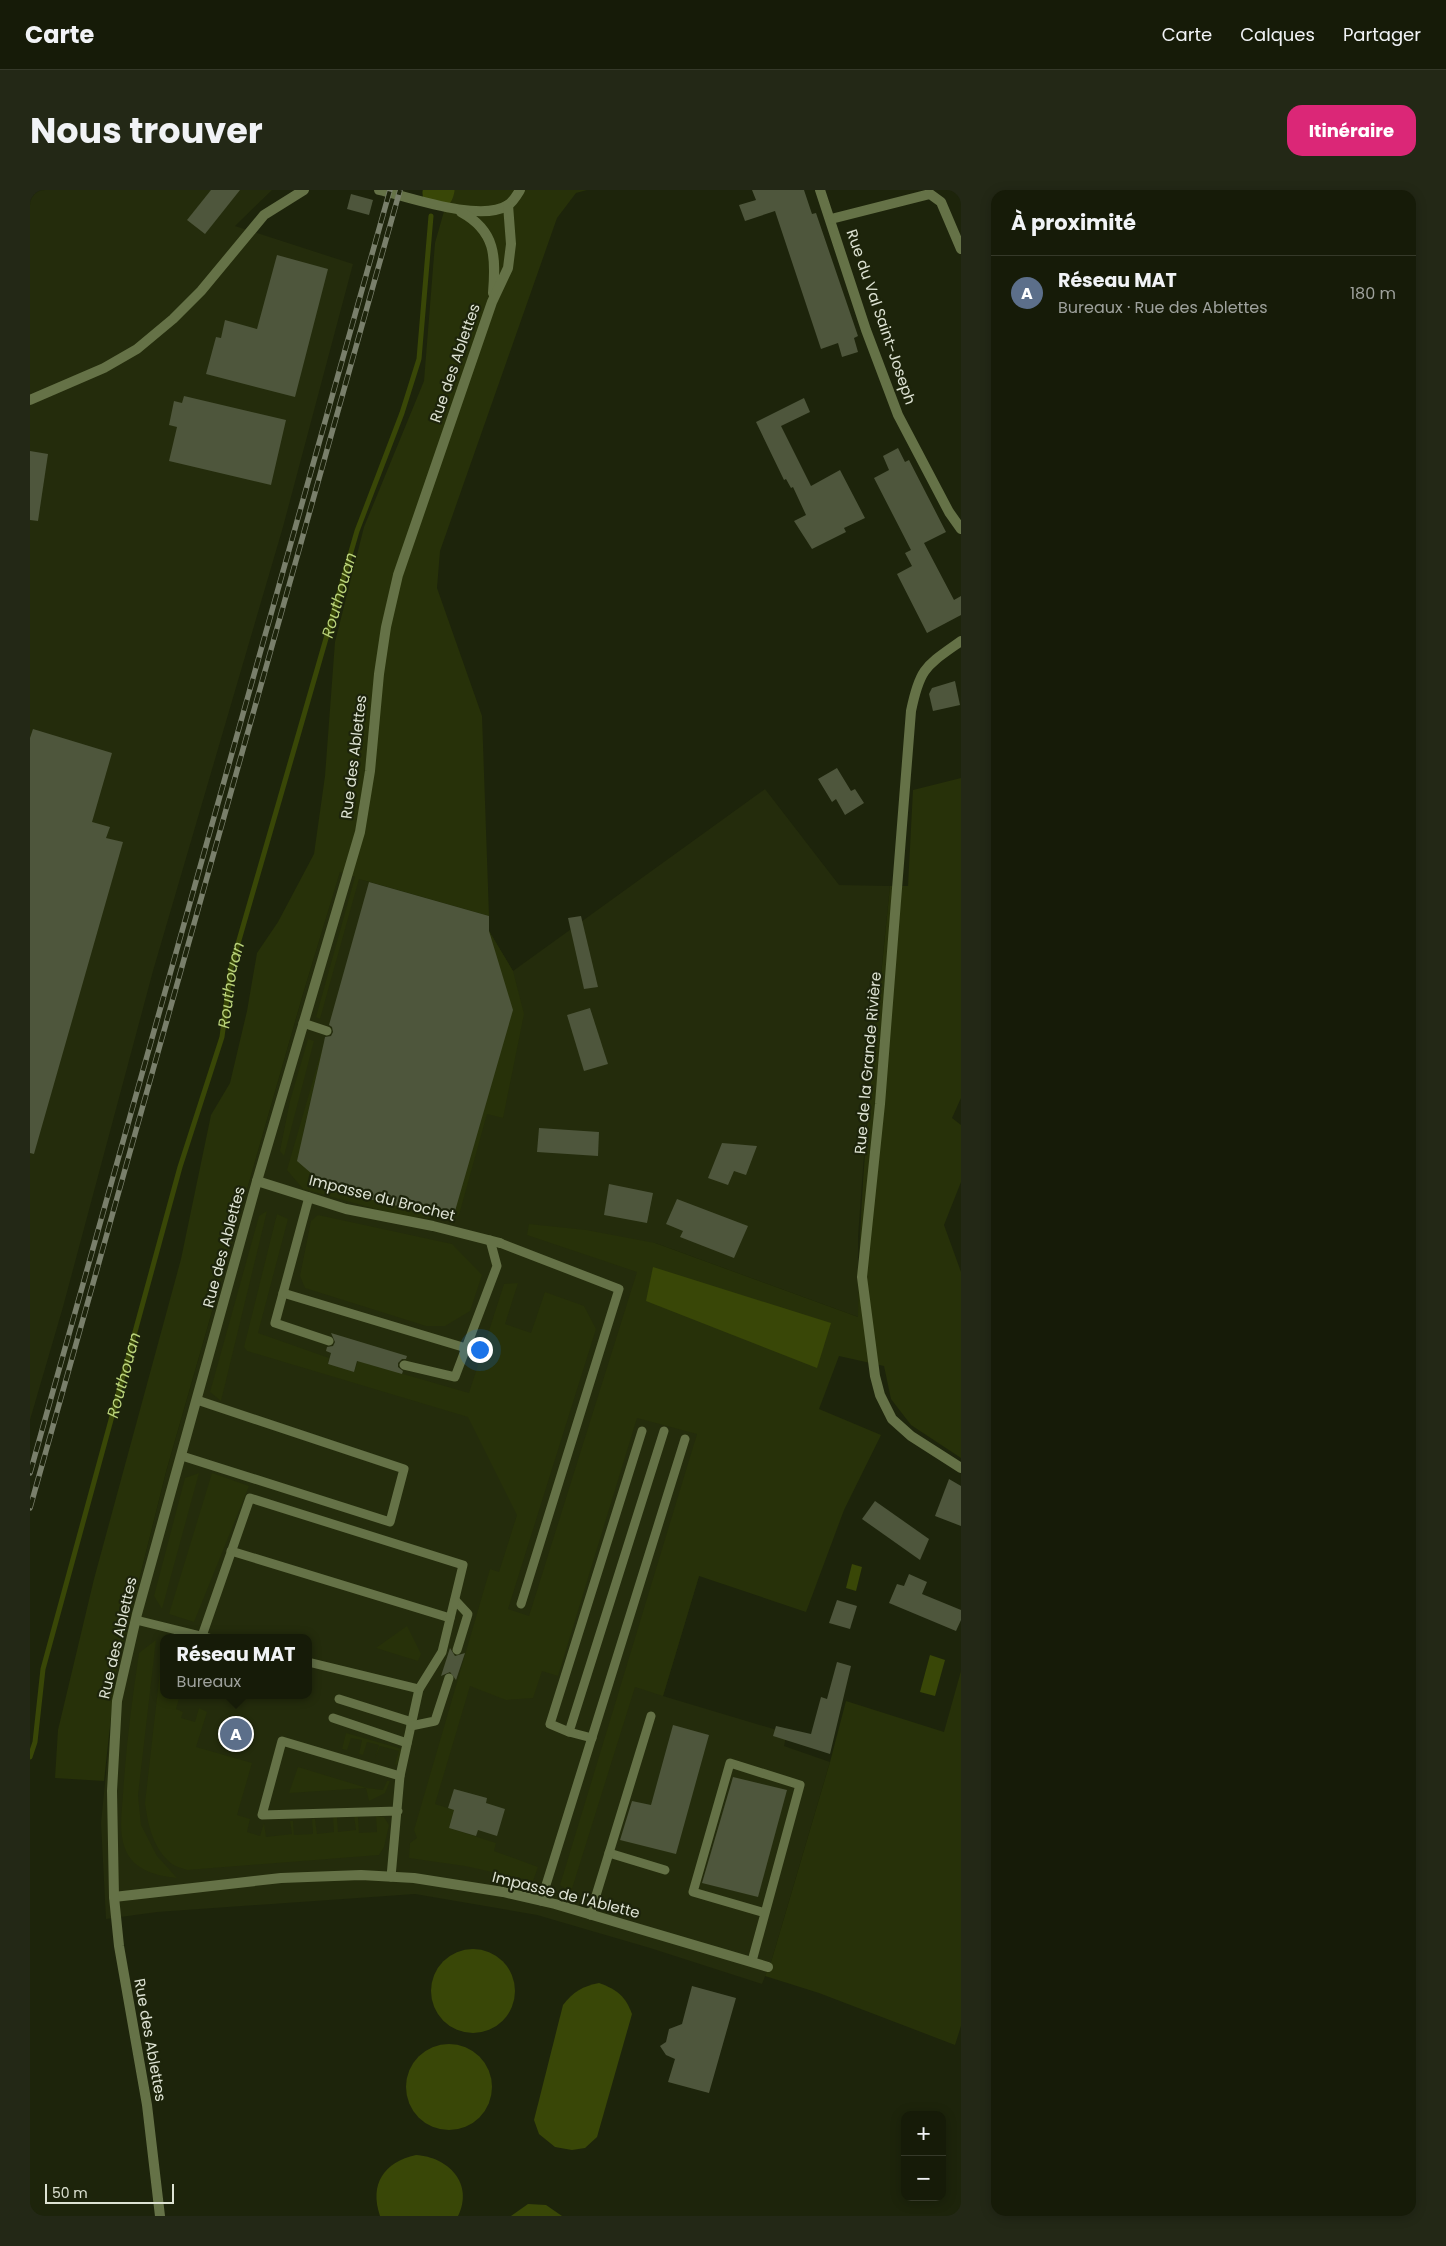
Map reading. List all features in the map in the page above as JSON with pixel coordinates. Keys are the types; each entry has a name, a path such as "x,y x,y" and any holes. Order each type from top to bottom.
{"street":[{"path":"30,400 104,368 137,349 173,319 201,291 264,215 304,190"},
{"path":"379,190 480,212 493,211 508,205 520,190"},
{"name":"Rue du Val Saint-Joseph","path":"820,190 866,330 898,415 949,512 961,529"},
{"name":"Rue du Val Saint-Joseph","path":"831,219 930,194 941,202 961,249"},
{"name":"Rue des Ablettes","path":"160,2216 147,2105 119,1946 114,1897 112,1791 118,1701 136,1620 257,1181 360,832 370,771 380,664 398,575 492,302 508,268 511,244 508,205"},
{"name":"Rue des Ablettes","path":"455,208 476,220 487,233 492,247 494,262 492,302"},
{"name":"Rue de la Grande Rivière","path":"961,641 927,666 916,685 911,711 880,1104 862,1277 875,1376 880,1395 892,1419 910,1436 961,1468"},
{"name":"Impasse du Brochet","path":"257,1181 346,1209 433,1226 500,1243"},
{"name":"Impasse de l'Ablette","path":"114,1897 281,1878 361,1875 414,1878 503,1892 541,1901 768,1967"}],"lane":[{"path":"303,1023 327,1031"},
{"path":"309,1197 275,1323 329,1341"},
{"path":"404,1365 455,1378 497,1266 490,1240"},
{"path":"500,1243 619,1289 521,1604"},
{"path":"283,1293 466,1348"},
{"path":"182,1456 390,1522 404,1469 197,1400"},
{"path":"592,1738 569,1732 550,1724 642,1431"},
{"path":"569,1732 664,1431"},
{"path":"541,1901 685,1439"},
{"path":"206,1634 231,1551 250,1498 463,1565 442,1652 419,1689 400,1776 391,1877"},
{"path":"231,1551 450,1618"},
{"path":"455,1600 468,1614 457,1650"},
{"path":"136,1620 193,1634"},
{"path":"312,1663 419,1689"},
{"path":"339,1699 411,1724 435,1721 449,1678"},
{"path":"590,1915 651,1716"},
{"path":"333,1718 407,1743"},
{"path":"398,1811 262,1815 282,1741 400,1776"},
{"path":"752,1961 800,1785 730,1763 693,1892 765,1913"},
{"path":"608,1853 665,1870"}],"shaded area":[{"path":"30,190 272,190 235,226 353,264 283,527 153,971 63,1307 30,1420"},
{"path":"450,190 587,190 576,193 557,218 440,551 437,588 482,716 489,916 359,879 320,1019 316,1017 355,877 340,872 303,994 166,1472 116,1672 104,1781 55,1778 58,1730 94,1579 181,1259 211,1115 230,1083 247,1011 257,953 278,922 314,854 325,776 335,642 364,527 424,381 435,243"},
{"path":"961,778 961,1098 952,1118 961,1125 961,1182 944,1225 961,1272 961,1458 911,1425 891,1399 884,1366 839,1356 819,1409 881,1435 844,1510 806,1612 699,1576 663,1696 635,1687 571,1892 560,1885 697,1434 637,1418 558,1676 542,1671 533,1698 506,1700 470,1686 435,1804 454,1810 449,1828 496,1843 494,1851 538,1867 533,1881 465,1866 409,1858 410,1843 417,1838 414,1830 490,1569 499,1572 517,1515 468,1417 247,1351 244,1347 277,1214 288,1219 258,1333 329,1358 328,1364 354,1372 358,1361 469,1393 504,1284 518,1283 505,1324 531,1333 545,1292 584,1306 596,1329 508,1609 529,1616 637,1272 527,1235 529,1224 586,1230 655,1243 858,1317 861,1209 865,1155 890,886 908,886 913,790"},
{"path":"765,789 839,885 890,886 867,1114 858,1237 858,1317 655,1243 633,1324 748,1380 724,1493 663,1696 787,1733 784,1746 830,1762 772,1959 762,1984 650,1948 537,1915 415,1894 157,1912 106,1919 101,1823 116,1672 166,1472 340,871 369,882 489,916 489,931 513,971"},
{"path":"489,931 513,971 524,1014 503,1118 487,1114 459,1215 453,1219 405,1217 303,1189 287,1170 324,1042 303,1134 314,1154 491,1005"},
{"path":"308,1039 314,1041 284,1156 280,1151 290,1101"},
{"path":"267,1211 221,1401 210,1392 259,1216"},
{"path":"318,1215 452,1244 482,1275 470,1311 445,1326 426,1326 305,1288 300,1276 311,1221"},
{"path":"653,1267 831,1323 817,1368 646,1301"},
{"path":"199,1473 162,1609 154,1596 185,1478"},
{"path":"212,1473 249,1486 194,1622 169,1614"},
{"path":"852,1564 862,1567 856,1591 846,1588"},
{"path":"407,1626 421,1654 418,1661 376,1648"},
{"path":"156,1640 138,1795 141,1825 157,1856 177,1878 155,1874 135,1863 126,1851 121,1830 128,1741 139,1653"},
{"path":"930,1655 945,1660 935,1696 920,1692"},
{"path":"160,1671 160,1699 179,1699 176,1709 183,1712 181,1718 195,1722 199,1708 207,1712 196,1747 252,1763 237,1815 250,1819 247,1832 260,1836 264,1823 266,1837 292,1834 290,1821 293,1821 294,1835 313,1834 312,1819 315,1819 317,1834 334,1832 333,1818 337,1817 338,1832 356,1830 354,1816 358,1817 359,1833 377,1832 376,1816 384,1817 389,1825 384,1847 379,1855 187,1870 174,1865 160,1851 148,1820 145,1803"},
{"path":"961,1671 961,2026 955,2045 819,1993 765,1976 772,1959 846,1701 944,1732"},
{"path":"346,1733 402,1749 397,1765 395,1764 399,1751 380,1746 375,1758 379,1745 367,1742 363,1755 359,1754 362,1740 351,1738 347,1750 342,1749"},
{"path":"298,1767 367,1788 383,1790 387,1781 390,1781 385,1793 369,1801 366,1788 289,1793"},
{"path":"465,1949 481,1949 497,1956 508,1967 515,1983 512,2007 503,2021 497,2026 481,2033 465,2033 449,2026 438,2015 431,1999 431,1983 438,1967 449,1956"},
{"path":"599,1983 620,1994 632,2014 597,2137 585,2148 572,2150 555,2147 539,2134 534,2120 563,2005 579,1990"},
{"path":"441,2044 457,2044 466,2047 480,2056 489,2070 492,2087 489,2104 480,2118 466,2127 457,2130 441,2130 425,2123 413,2111 406,2095 406,2079 413,2063 425,2051"},
{"path":"416,2155 438,2161 448,2166 455,2174 463,2193 458,2216 380,2216 376,2194 382,2176 395,2163"},
{"path":"528,2204 546,2205 562,2216 511,2216"}],"building":[{"path":"211,190 240,190 205,234 187,220"},
{"path":"752,190 804,190 812,214 816,213 858,336 854,338 858,352 842,357 838,343 821,349 775,211 745,221 739,205 756,200"},
{"path":"351,194 373,200 369,215 347,209"},
{"path":"277,255 328,269 295,397 206,374 216,337 221,338 225,320 257,329"},
{"path":"184,396 286,420 271,485 169,461 177,427 169,425 174,401 182,403"},
{"path":"804,398 810,412 781,426 811,486 840,470 865,518 844,528 846,532 812,549 794,521 806,515 793,487 791,488 786,479 784,480 756,422"},
{"path":"898,448 905,462 909,460 946,532 924,543 954,600 961,596 961,615 927,633 897,574 912,566 905,553 911,550 874,478 889,470 883,456"},
{"path":"30,451 48,454 38,521 30,520"},
{"path":"955,681 960,705 933,711 929,694 932,688"},
{"path":"33,729 112,753 92,822 110,827 106,838 123,842 34,1154 30,1153 30,738"},
{"path":"837,768 851,791 855,789 864,803 845,815 836,799 832,802 818,779"},
{"path":"369,882 489,916 489,931 513,1010 455,1211 390,1205 326,1186 297,1161 325,1037 331,1036 333,1032 332,1027 329,1025"},
{"path":"581,916 598,987 584,989 568,918"},
{"path":"590,1008 608,1064 584,1071 567,1015"},
{"path":"539,1128 599,1132 598,1156 537,1152"},
{"path":"722,1143 757,1146 746,1175 734,1171 728,1185 708,1178"},
{"path":"609,1184 653,1193 647,1223 604,1215"},
{"path":"677,1199 748,1226 734,1258 680,1237 683,1231 666,1224"},
{"path":"331,1333 407,1356 406,1359 402,1359 398,1363 398,1367 403,1371 402,1374 357,1361 354,1372 328,1364 331,1353 326,1351 327,1347 333,1346 335,1342"},
{"path":"949,1479 961,1486 961,1526 935,1516"},
{"path":"875,1501 929,1539 920,1560 862,1519"},
{"path":"909,1574 927,1582 922,1594 961,1610 961,1620 956,1631 889,1603 897,1584 904,1586"},
{"path":"837,1600 857,1606 850,1629 829,1623"},
{"path":"450,1648 455,1656 465,1653 456,1680 450,1672 441,1676"},
{"path":"837,1662 851,1666 830,1754 773,1736 776,1726 811,1734 821,1697 827,1699"},
{"path":"673,1725 709,1735 676,1854 620,1840 632,1801 651,1805"},
{"path":"733,1777 787,1790 758,1897 702,1883"},
{"path":"454,1789 487,1798 486,1803 505,1809 497,1836 478,1830 476,1836 449,1828 454,1810 448,1808"},
{"path":"692,1986 736,1998 709,2093 668,2082 675,2059 666,2055 660,2046 666,2042 669,2029 682,2024"}],"waterway":[{"name":"Routhouan","path":"30,1757 35,1742 43,1669 180,1167 222,1037 231,968 357,531 402,413 419,359 431,216"}],"railway":[{"path":"30,1473 390,190"},
{"path":"30,1508 400,190"}],"place":[{"name":"Réseau MAT","path":"236,1734"}]}
